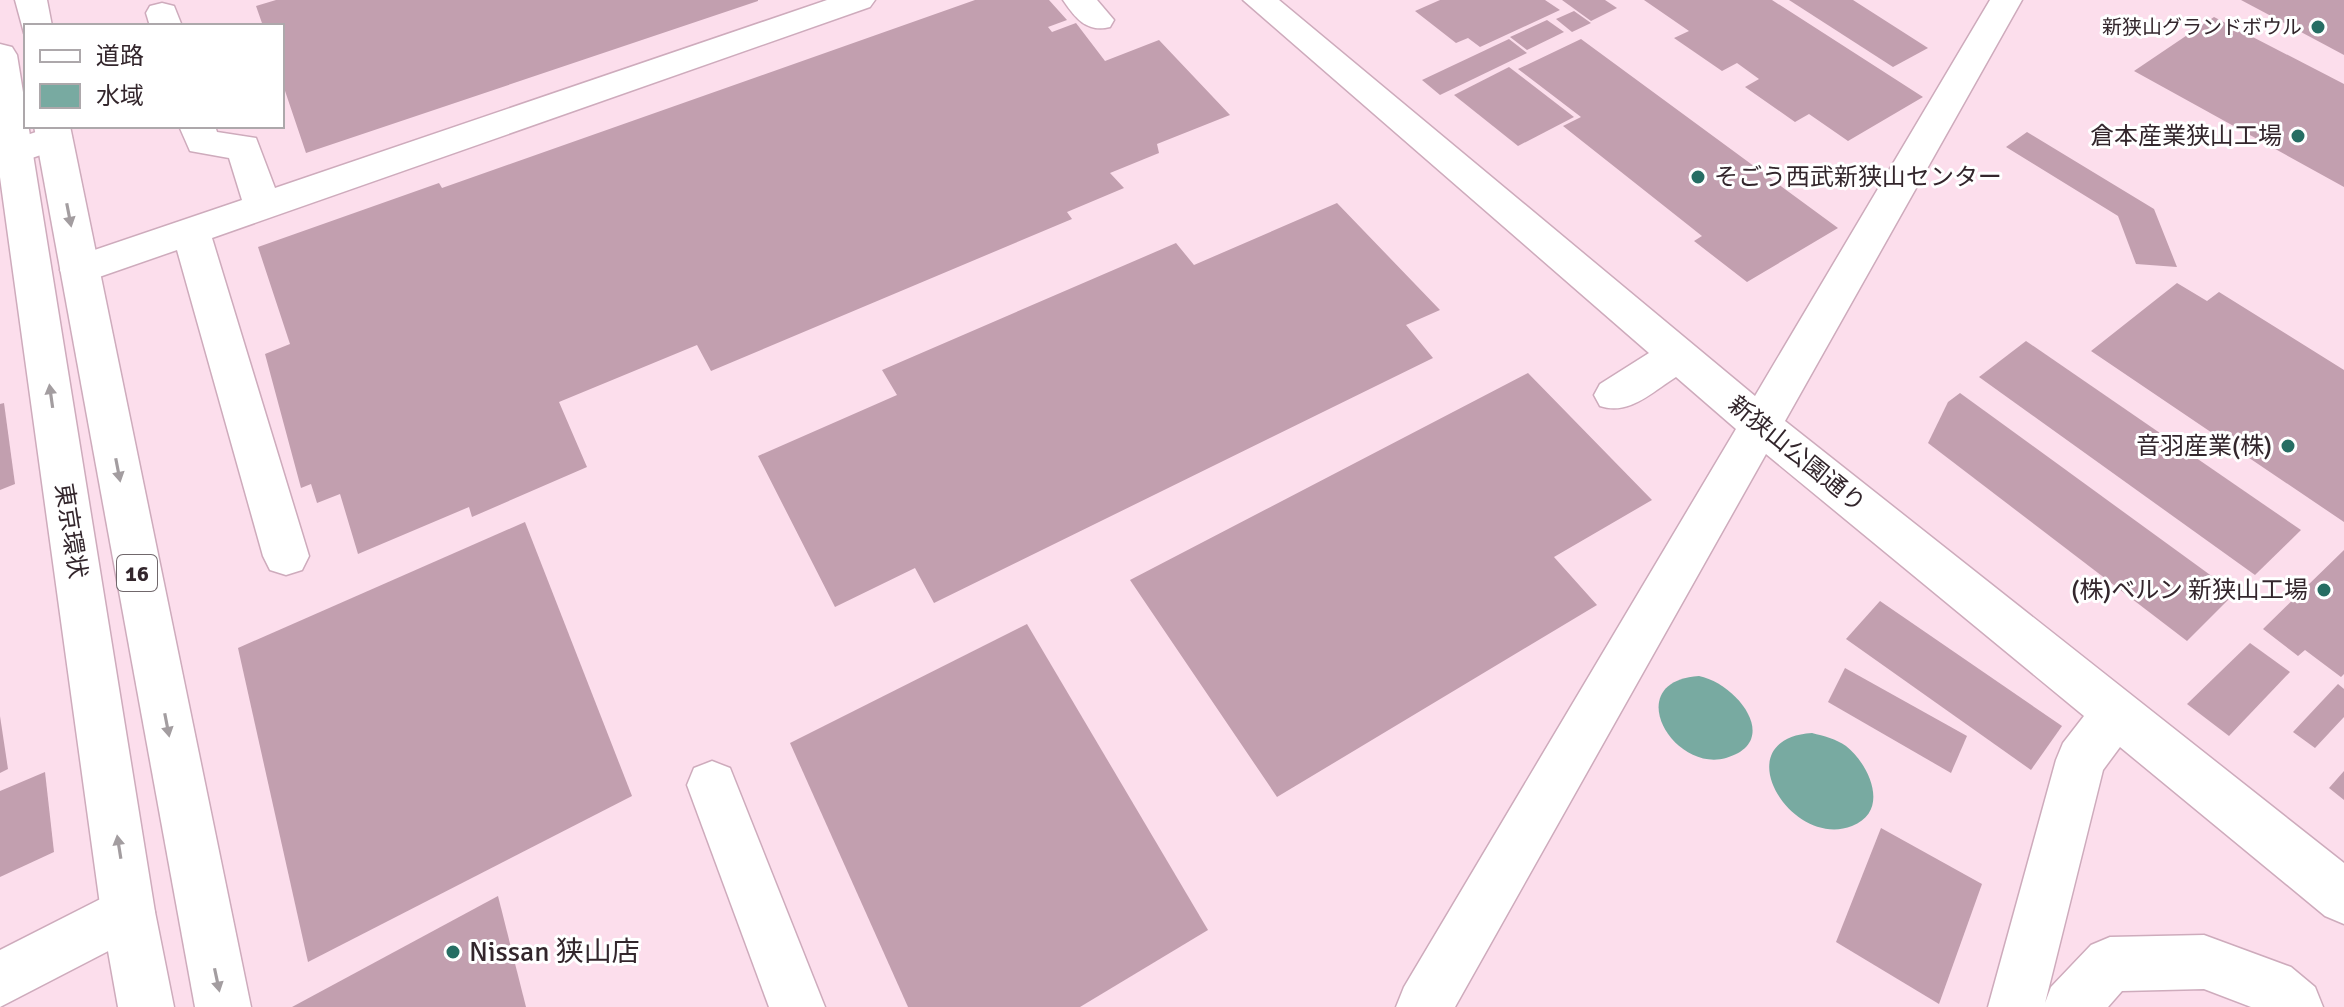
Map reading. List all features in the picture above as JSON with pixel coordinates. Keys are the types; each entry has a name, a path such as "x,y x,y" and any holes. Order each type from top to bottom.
{"main road":[{"path":"31,0 36,24"},
{"path":"79,270 859,0"},
{"name":"新狭山公園通り","path":"1259,0 1759,424 2344,897"},
{"path":"1424,1007 1759,424 1891,205 2006,0"},
{"name":"東京環状","path":"0,55 24,125"},
{"path":"198,128 203,143 243,147 263,207"},
{"name":"東京環状","path":"30,143 79,270 223,1007"},
{"name":"東京環状","path":"30,143 128,912 146,1007"},
{"path":"191,232 286,556"},
{"path":"1615,395 1678,355"},
{"path":"2016,1007 2081,760 2116,713"},
{"path":"712,785 797,1007"},
{"path":"0,980 128,912"},
{"path":"2071,1007 2110,964 2204,962 2271,987 2295,1007"}],"water":[{"path":"1699,676 1728,690 1748,714 1752,727 1751,740 1743,750 1726,758 1706,759 1688,752 1673,740 1663,724 1659,708 1662,693 1675,682"},
{"path":"1812,733 1846,746 1868,775 1872,787 1871,810 1852,826 1829,829 1808,822 1789,809 1776,791 1769,771 1772,753 1786,740"}],"building":[{"path":"276,0 758,0 306,153 284,88 284,24 262,24 256,6"},
{"path":"975,0 1049,0 1067,20 1048,27 1052,32 1076,23 1105,61 1159,40 1230,115 1157,144 1159,153 1110,173 1124,188 1067,212 1072,219 711,371 697,345 559,402 587,467 472,517 469,507 358,554 340,494 317,503 311,484 301,488 265,354 290,344 258,247 439,183 442,188"},
{"path":"1440,0 1545,0 1560,10 1480,47 1468,38 1456,43 1415,11"},
{"path":"1562,0 1605,0 1617,8 1591,21"},
{"path":"1644,0 1772,0 1923,97 1848,141 1809,114 1795,122 1745,87 1759,79 1737,63 1722,71 1674,38 1689,31"},
{"path":"1789,0 1853,0 1928,48 1893,67"},
{"name":"新狭山グランドボウル","path":"2241,0 2344,0 2344,55"},
{"path":"1574,11 1591,23 1572,32 1556,19"},
{"name":"倉本産業狭山工場","path":"2214,17 2344,84 2344,187 2134,71"},
{"path":"1547,20 1564,32 1527,50 1510,37"},
{"path":"1509,39 1527,53 1440,95 1422,80"},
{"name":"そごう西武新狭山センター","path":"1581,39 1838,228 1747,282 1694,241 1702,236 1563,126 1581,117 1518,69"},
{"path":"1509,67 1574,117 1518,146 1454,95"},
{"path":"2027,132 2154,209 2177,267 2136,264 2118,216 2006,147"},
{"path":"1337,203 1440,310 1406,325 1433,358 934,603 915,568 835,607 758,456 897,395 882,370 1176,243 1194,265"},
{"name":"音羽産業(株)","path":"2177,283 2207,301 2219,292 2344,370 2344,522 2091,351"},
{"path":"2026,341 2301,530 2255,575 1979,377"},
{"path":"1528,373 1652,500 1554,557 1597,605 1277,797 1130,580"},
{"path":"1960,393 2235,593 2187,641 1928,443 1948,402"},
{"path":"4,403 15,484 0,490 0,404"},
{"path":"525,522 632,796 308,962 238,648"},
{"name":"(株)ベルン 新狭山工場","path":"2344,550 2344,674 2341,677 2305,650 2298,656 2263,629"},
{"path":"1880,601 2062,726 2031,770 1846,639"},
{"path":"1027,624 1208,930 1080,1007 908,1007 790,743"},
{"path":"2250,643 2290,672 2229,736 2187,704"},
{"path":"1845,668 1967,736 1951,773 1828,702"},
{"path":"2338,684 2344,689 2344,717 2315,748 2293,732"},
{"path":"0,716 8,769 0,773"},
{"path":"2344,771 2344,800 2329,788"},
{"path":"45,772 54,852 0,877 0,791"},
{"path":"1881,828 1982,884 1939,1004 1836,942"},
{"name":"Nissan 狭山店","path":"498,896 526,1007 292,1007"}],"place":[{"name":"新狭山グランドボウル","path":"2318,27"},
{"name":"倉本産業狭山工場","path":"2298,136"},
{"name":"そごう西武新狭山センター","path":"1698,177"},
{"name":"音羽産業(株)","path":"2288,446"},
{"name":"(株)ベルン 新狭山工場","path":"2324,590"},
{"name":"Nissan 狭山店","path":"453,952"}]}
